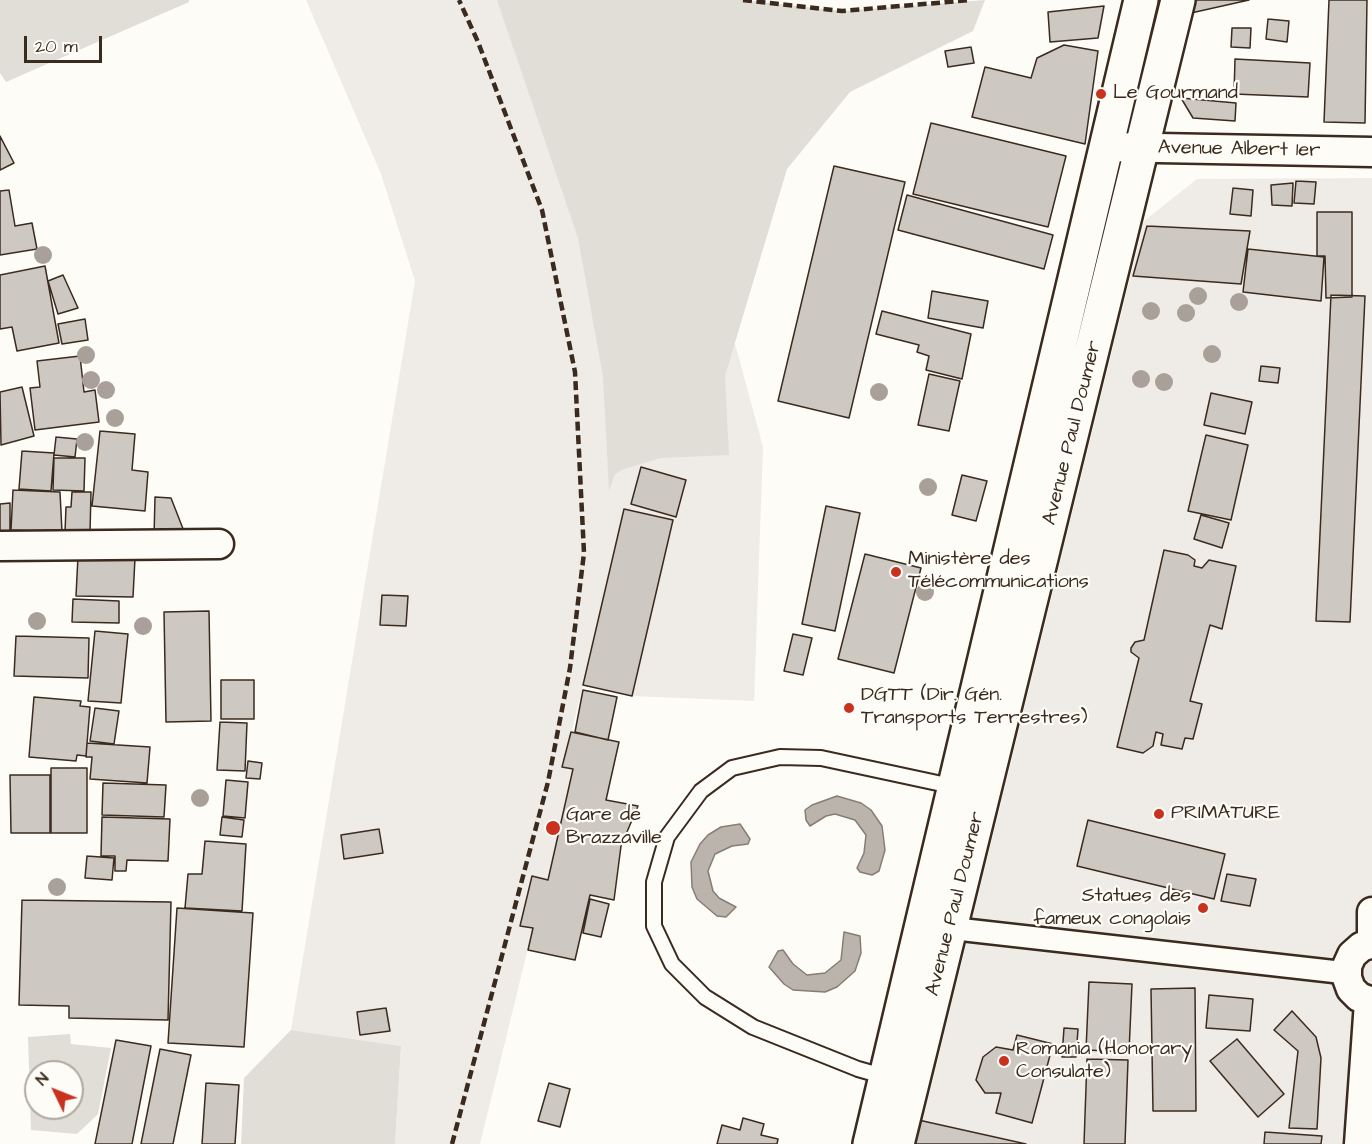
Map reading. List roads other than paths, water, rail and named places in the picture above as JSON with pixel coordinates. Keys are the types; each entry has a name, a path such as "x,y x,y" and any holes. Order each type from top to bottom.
{"main road":[{"name":"Avenue Paul Doumer","path":"870,1144 886,1077 969,791 1012,613 1105,147 1141,0"},
{"name":"Avenue Paul Doumer","path":"1012,613 1144,149 1179,0"},
{"name":"Avenue Paul Doumer","path":"897,1144 948,928 969,791"}],"street":[{"name":"Avenue Albert 1er","path":"1105,147 1372,152"},
{"path":"0,546 219,544"},
{"path":"1359,1144 1371,1002 1359,997 1351,989 1347,973 1352,955 1360,947 1372,943 1372,912"},
{"path":"948,928 1347,973"}],"lane":[{"path":"886,1077 839,1062 753,1027 705,996 672,964 654,926 654,882 667,837 701,791 732,768 780,757 821,759 969,791"}],"railway":[{"path":"452,1144 548,782 570,668 584,553 575,372 542,210 478,42 459,0"},
{"path":"743,0 842,11 971,0"}],"place":[{"name":"Le Gourmand","path":"1101,94"},
{"name":"Ministère des Télécommunications","path":"896,572"},
{"name":"DGTT (Dir. Gén. Transports Terrestres)","path":"849,708"},
{"name":"PRIMATURE","path":"1159,814"},
{"name":"Gare de Brazzaville","path":"553,828"},
{"name":"Statues des fameux congolais","path":"1203,908"},
{"name":"Romania (Honorary Consulate)","path":"1004,1061"}]}
